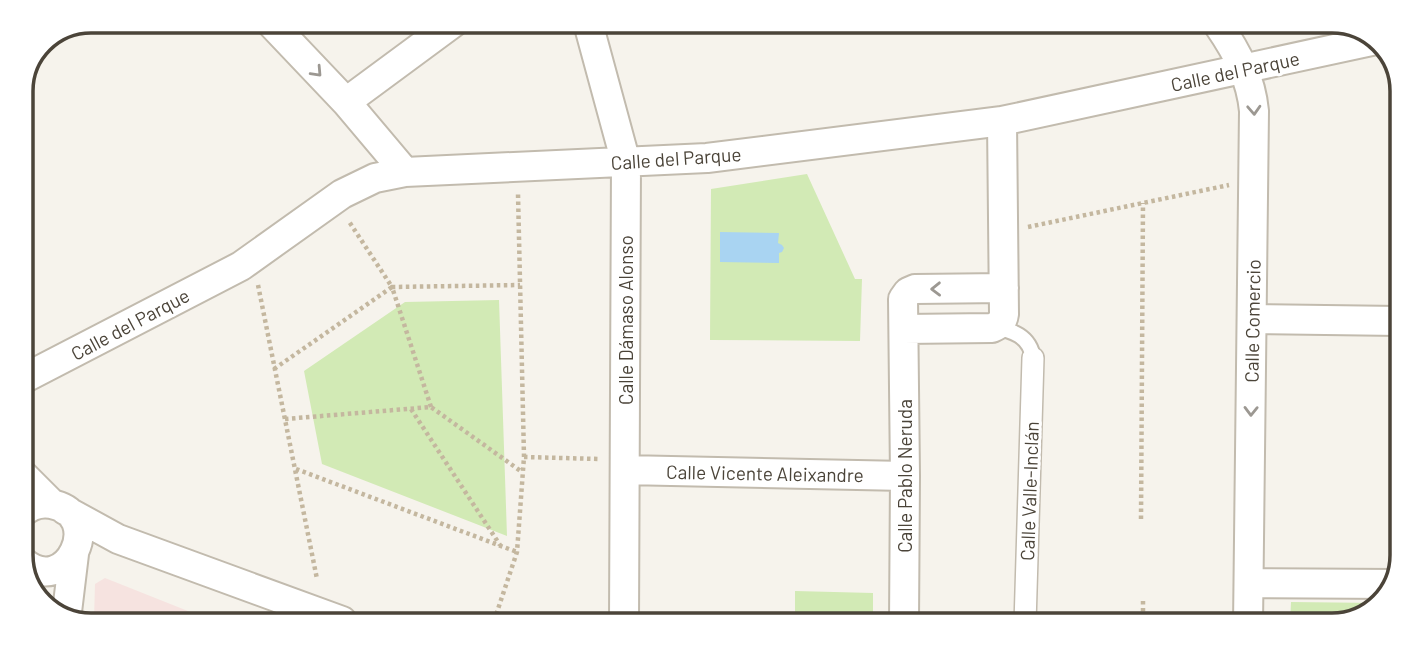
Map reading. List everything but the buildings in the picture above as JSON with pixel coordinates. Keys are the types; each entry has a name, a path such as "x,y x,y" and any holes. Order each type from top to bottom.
{"street":[{"path":"280,33 346,103 405,172"},
{"path":"346,103 440,33"},
{"name":"Calle Dámaso Alonso","path":"590,33 626,163 615,464 623,613"},
{"name":"Calle Comercio","path":"1223,33 1244,69 1253,96 1254,111 1248,613"},
{"name":"Calle del Parque","path":"33,374 241,266 333,199 375,178 405,172 707,158 1002,121 1363,43"},
{"path":"904,329 992,328 1004,318 1002,121"},
{"name":"Calle Pablo Neruda","path":"904,613 904,299 912,290 1004,288"},
{"path":"1252,319 1390,320"},
{"name":"Calle Valle-Inclán","path":"1025,613 1033,358"},
{"name":"Calle Vicente Aleixandre","path":"615,464 905,476"},
{"path":"33,484 76,523 76,551 66,606"},
{"path":"33,506 58,507 118,539 320,613"},
{"path":"35,568 42,571 56,569 65,564 76,551 96,540 118,539"},
{"path":"39,578 54,599"},
{"path":"1249,583 1382,584"}],"lane":[{"path":"992,328 1012,332 1024,338 1032,350 1033,358"}],"path":[{"path":"1003,232 1254,180"},
{"path":"497,613 517,552 524,457 518,194"},
{"path":"1141,519 1143,203"},
{"path":"347,218 392,287 431,407 522,473"},
{"path":"258,285 317,579"},
{"path":"274,369 392,287 520,285"},
{"path":"285,419 431,407"},
{"path":"410,409 501,546"},
{"path":"524,457 615,464"},
{"path":"296,469 517,552"},
{"path":"1143,601 1143,613"}],"shaded area":[{"path":"105,578 193,613 94,613 95,584"}],"green space":[{"path":"807,174 855,279 862,279 860,341 710,340 711,189"},
{"path":"499,300 507,536 322,464 304,371 405,302"},
{"path":"795,591 873,593 873,613 795,613"},
{"path":"1291,602 1364,603 1347,611 1291,613"}],"water":[{"path":"720,232 779,233 778,243 784,248 779,253 779,263 720,262"}]}
